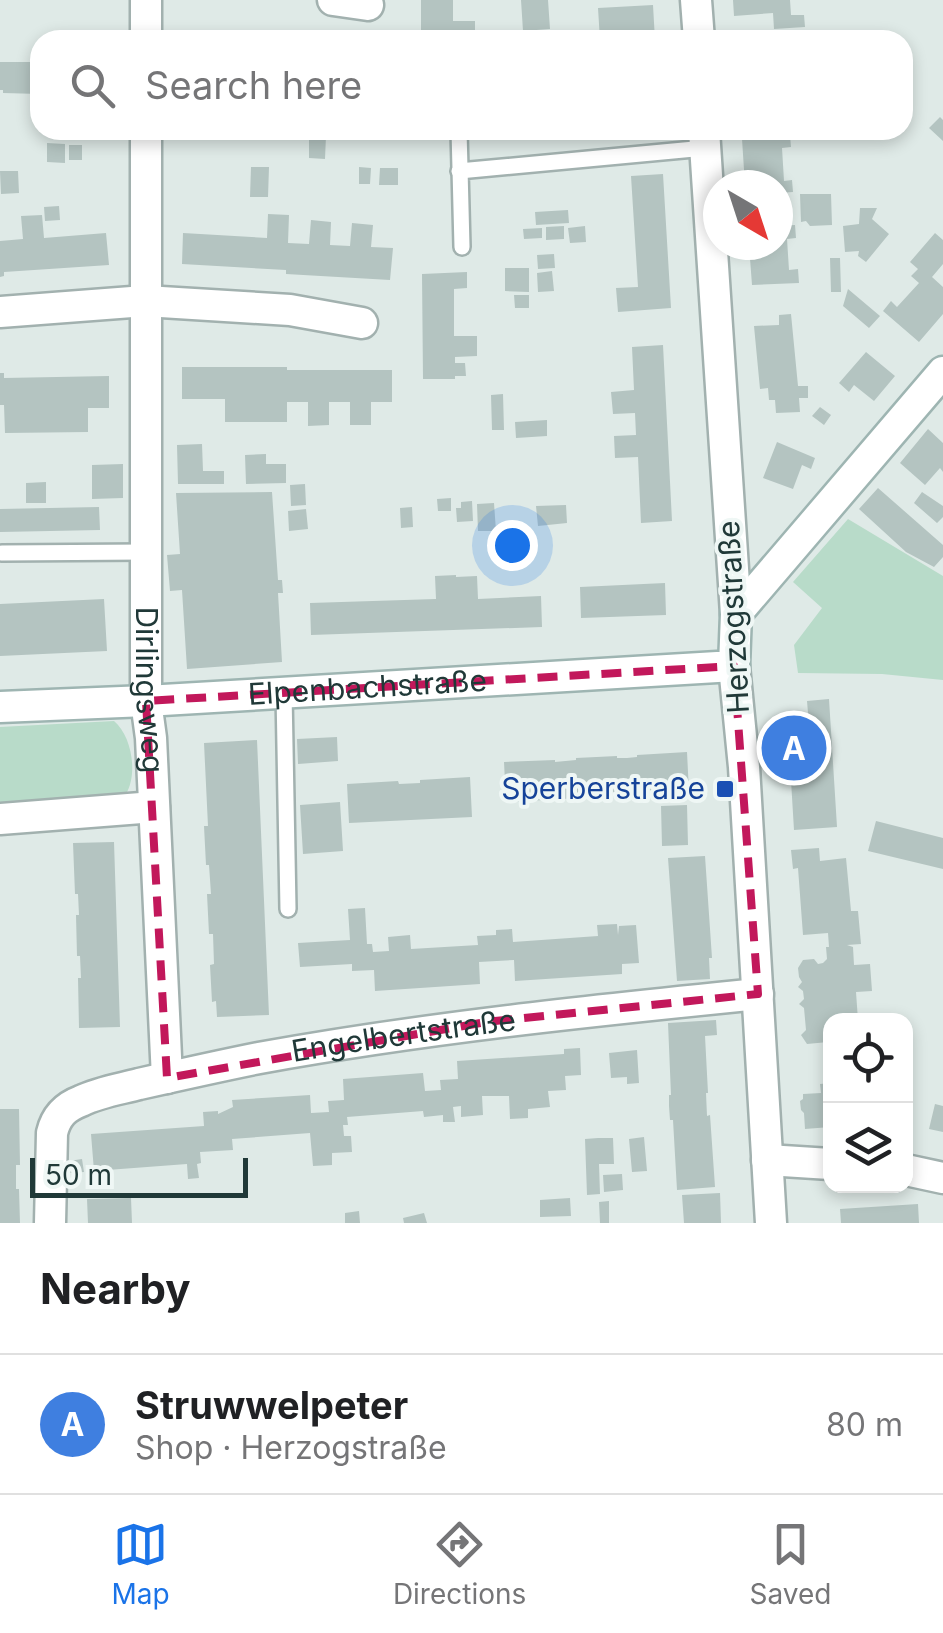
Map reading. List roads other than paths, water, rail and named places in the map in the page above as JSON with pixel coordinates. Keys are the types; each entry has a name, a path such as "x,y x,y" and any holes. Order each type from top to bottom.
{"street":[{"path":"146,0 146,30"},
{"path":"333,0 368,5"},
{"path":"696,0 698,30"},
{"name":"Dirlingsweg","path":"146,140 146,701 167,1078"},
{"name":"Herzogstraße","path":"705,140 736,614 733,652 745,783 771,1223"},
{"path":"0,312 145,301 290,310 362,323"},
{"path":"736,614 943,372"},
{"name":"Elpenbachstraße","path":"0,707 734,666"},
{"path":"0,820 154,807"},
{"name":"Engelbertstraße","path":"50,1223 52,1133 59,1114 92,1096 311,1049 486,1022 758,994"},
{"path":"767,1160 823,1164"},
{"path":"913,1172 943,1178"}],"lane":[{"path":"459,140 462,246"},
{"path":"459,171 697,140"},
{"path":"2,553 146,552"},
{"path":"284,693 288,908"}],"place":[{"name":"Struwwelpeter","path":"794,748"},
{"name":"Sperberstraße","path":"725,789"}]}
